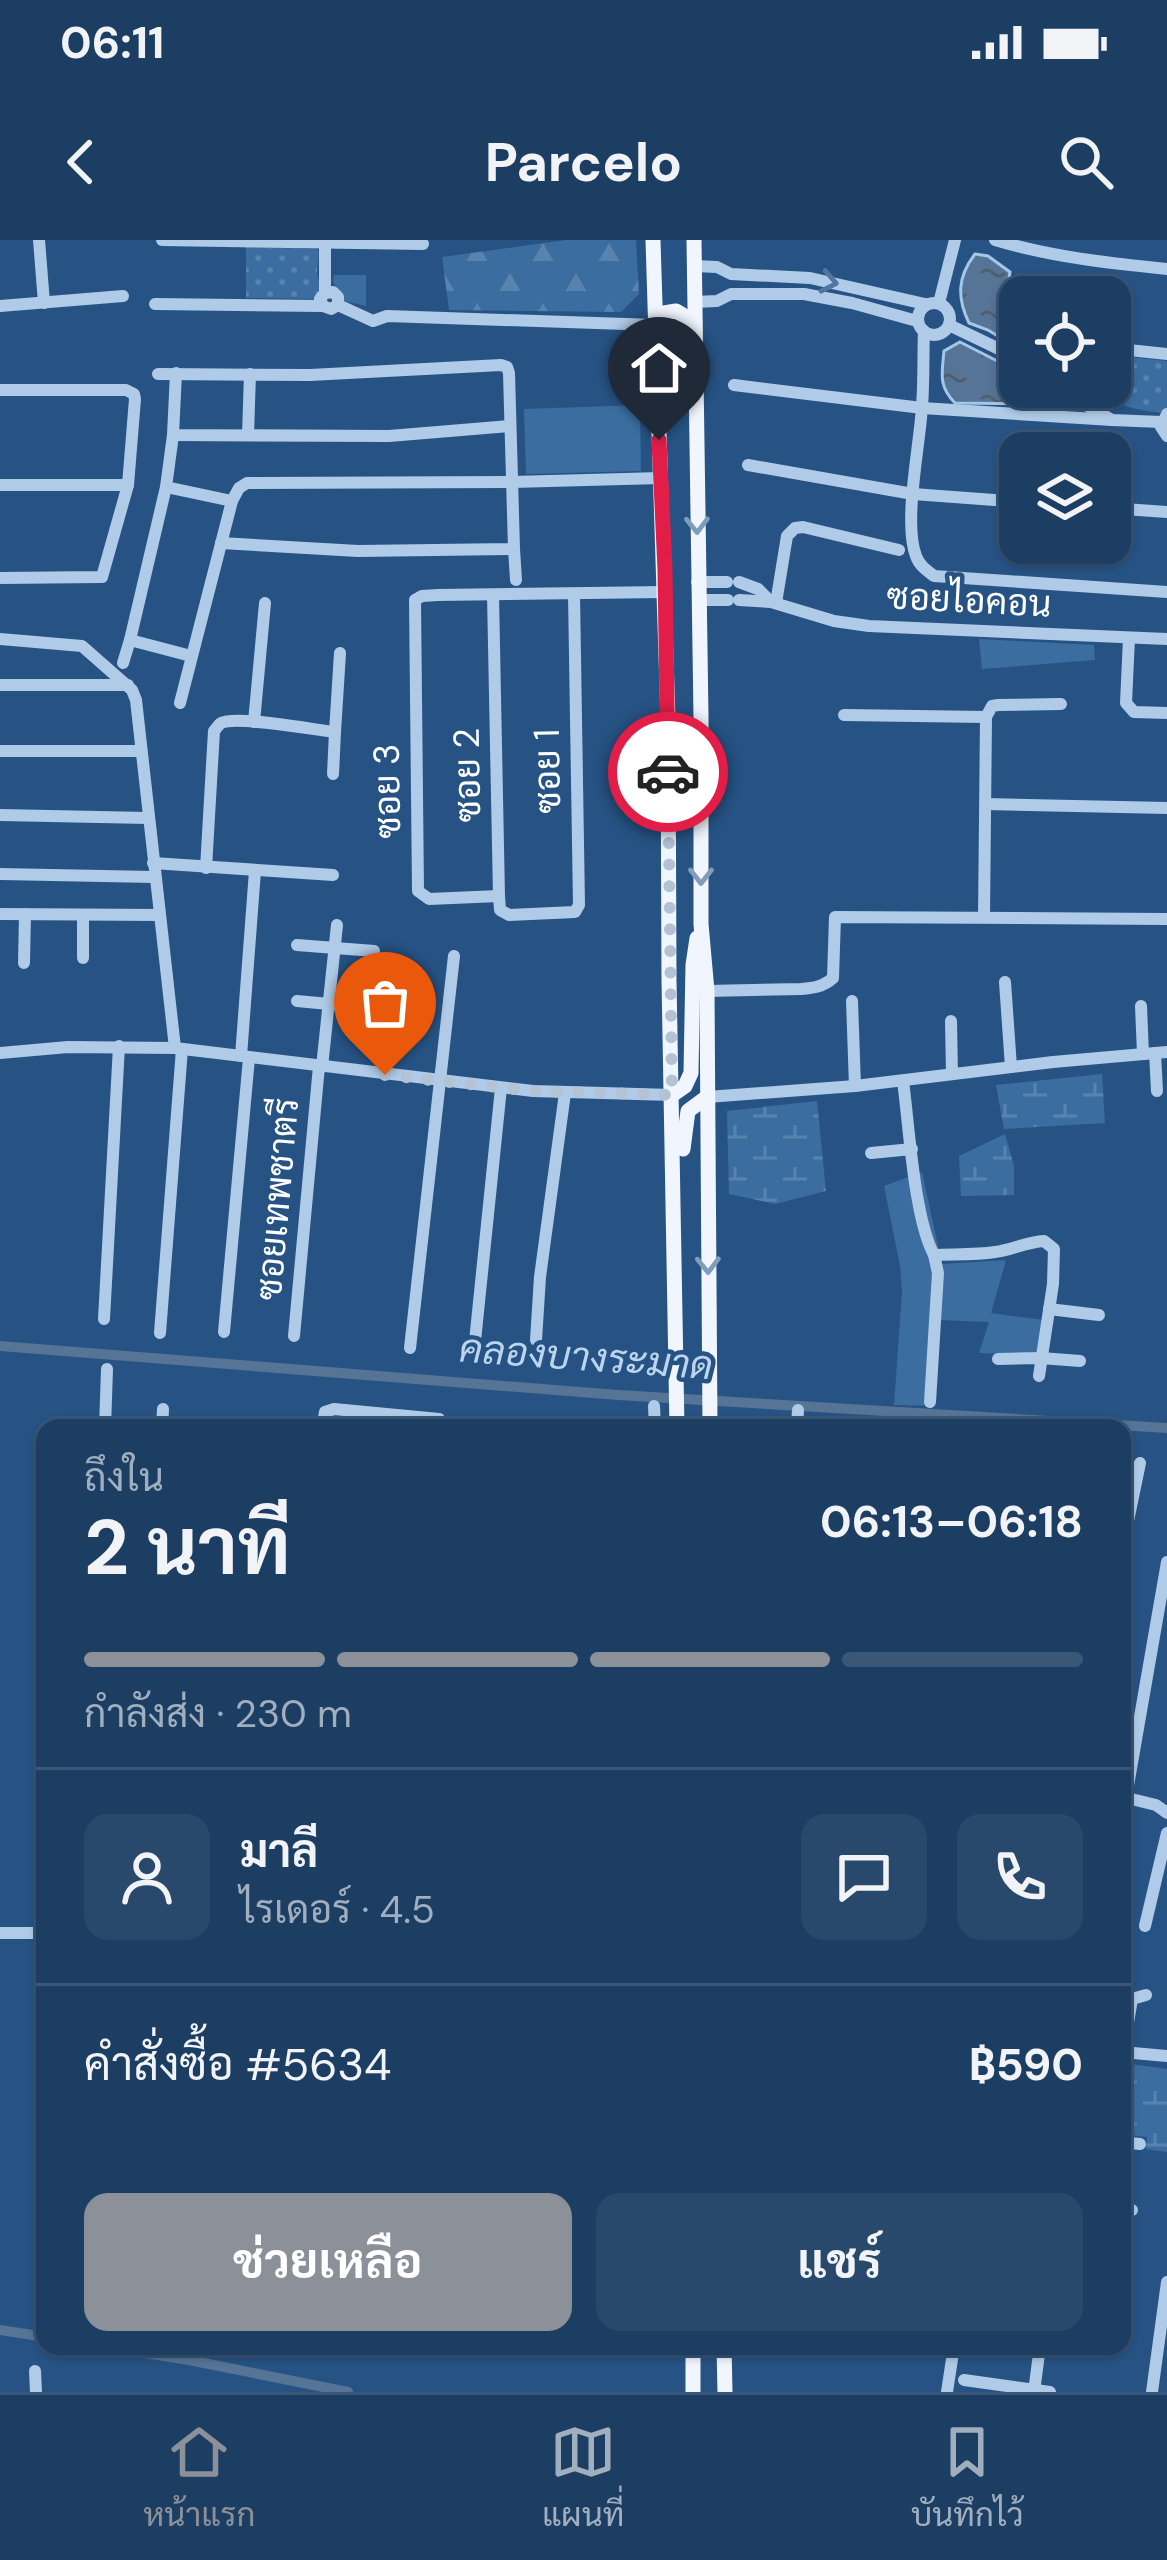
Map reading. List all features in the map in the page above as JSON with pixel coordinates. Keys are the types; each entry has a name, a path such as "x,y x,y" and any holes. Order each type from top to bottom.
{"main road":[{"path":"653,240 668,720 677,1419"},
{"path":"694,240 710,1419"},
{"path":"655,325 664,313 676,311 686,317 694,332"},
{"path":"668,720 674,734 686,736 701,716"},
{"path":"672,1095 685,1086 691,1072 693,964 701,924"},
{"path":"675,1258 681,1240 684,1124 691,1106 707,1097"},
{"path":"693,2355 693,2392"},
{"path":"724,2355 725,2392"}],"street":[{"path":"39,240 44,303"},
{"path":"162,240 423,244"},
{"path":"955,240 932,304 920,309 922,408 913,542 922,567 934,575 1167,592 1167,581"},
{"path":"995,240 1034,252 1167,269"},
{"path":"325,241 328,301"},
{"path":"694,266 717,267 731,274 810,278 932,304 949,312 950,325 934,336 920,326 852,303 804,294 731,294 718,301 694,302"},
{"path":"731,274 731,294"},
{"path":"0,306 123,296"},
{"path":"155,304 328,301 387,316 655,325"},
{"path":"950,325 999,349"},
{"path":"1131,350 1167,354"},
{"path":"158,374 310,375 500,364 507,368 516,580"},
{"path":"123,663 166,487 176,373"},
{"path":"248,436 250,374"},
{"path":"734,385 922,408 1165,424"},
{"path":"0,391 130,392 135,399 128,485 102,577 0,578"},
{"path":"1091,408 1112,420"},
{"path":"173,435 389,436 510,427"},
{"path":"748,465 913,494 999,500"},
{"path":"181,704 232,501 247,482 661,478"},
{"path":"0,485 128,485"},
{"path":"166,487 232,501"},
{"path":"1131,509 1167,512"},
{"path":"773,602 787,536 795,528 899,550"},
{"path":"221,543 358,551 514,549"},
{"name":"ซอยไอคอน","path":"697,582 733,582 758,589 773,602"},
{"path":"493,595 665,592"},
{"name":"ซอย 1","path":"499,896 505,914 575,912 579,905 574,594"},
{"name":"ซอย 3","path":"493,595 422,596 413,606 418,891 429,899 499,896"},
{"name":"ซอย 2","path":"493,595 499,896"},
{"name":"ซอยไอคอน","path":"698,600 773,602 834,621 869,626 1167,639"},
{"path":"254,722 265,603"},
{"path":"1129,638 1126,704 1134,712 1167,713"},
{"path":"0,639 82,646 128,685 136,700 178,1048 160,1334"},
{"path":"130,640 191,656"},
{"path":"333,774 340,653"},
{"path":"0,686 128,685"},
{"path":"984,917 986,717 992,706 1060,704"},
{"path":"844,715 986,717"},
{"path":"206,868 214,730 219,724 254,722 335,732"},
{"path":"0,751 141,751"},
{"path":"986,804 1167,808"},
{"path":"0,815 148,818"},
{"path":"0,874 206,868 333,875"},
{"path":"224,1332 255,871"},
{"path":"0,914 159,915"},
{"path":"24,963 25,914"},
{"path":"82,915 82,958"},
{"path":"707,991 823,985 833,978 835,916 1167,920"},
{"name":"ซอยเทพชาตรี","path":"294,1336 337,925"},
{"path":"297,945 374,951"},
{"path":"410,1348 454,956"},
{"path":"1005,982 1011,1067"},
{"path":"297,1001 361,1007"},
{"path":"852,1001 855,1086"},
{"path":"1141,1006 1155,1053 1157,1091"},
{"path":"951,1021 952,1074"},
{"path":"104,1318 119,1046"},
{"path":"0,1053 68,1047 178,1048 502,1088 672,1095"},
{"path":"707,1097 1155,1053"},
{"path":"903,1081 927,1241 938,1273 930,1402"},
{"path":"475,1341 502,1088"},
{"path":"536,1340 565,1093"},
{"path":"871,1153 912,1150"},
{"path":"934,1255 989,1253 1029,1242 1050,1244 1054,1249 1039,1376"},
{"path":"1049,1309 1099,1315"},
{"path":"998,1359 1080,1361"},
{"path":"105,1419 107,1370"},
{"path":"654,1406 655,1419"},
{"path":"162,1419 163,1409"},
{"path":"324,1419 325,1412 334,1409 405,1419"},
{"path":"798,1410 798,1419"},
{"path":"1131,1500 1140,1463"},
{"path":"1131,1759 1167,1562"},
{"path":"1131,1799 1156,1805 1167,1814"},
{"path":"1145,1926 1167,1833"},
{"path":"0,1933 36,1934"},
{"path":"1131,2004 1132,1999 1146,1995"},
{"path":"1131,2053 1167,2056"},
{"path":"1131,2143 1140,2144"},
{"path":"1152,2392 1167,2282"},
{"path":"947,2392 953,2355"},
{"path":"1034,2391 1039,2355"},
{"path":"35,2371 36,2392"},
{"path":"964,2380 1050,2392"}],"green space":[{"path":"566,240 636,240 639,294 621,312 449,310 442,257"},
{"path":"246,247 316,249 321,291 314,299 246,298"},
{"path":"334,275 366,275 366,306 344,301"},
{"path":"1131,357 1167,361 1165,412 1133,408"},
{"path":"640,405 641,471 526,474 524,409"},
{"path":"979,639 1094,645 1095,660 982,669"},
{"path":"1102,1074 1105,1123 1004,1129 996,1085"},
{"path":"817,1101 826,1191 775,1204 729,1194 727,1111"},
{"path":"1005,1134 1014,1166 1014,1195 961,1196 959,1156"},
{"path":"922,1172 942,1264 1006,1260 991,1313 1043,1320 1037,1355 979,1353 989,1322 940,1320 934,1406 894,1405 902,1292 884,1186"},
{"path":"1131,2064 1167,2069 1167,2152 1146,2149 1147,2137 1131,2135"}],"water":[{"path":"975,254 988,256 1010,272 999,276 999,337 969,323 962,305 965,271"},
{"path":"960,342 999,362 999,403 955,403 944,385 944,351"}],"waterway":[{"name":"คลองบางระมาด","path":"0,1346 618,1395 1017,1419"},
{"name":"คลองบางระมาด","path":"1131,1426 1167,1428"},
{"path":"0,2330 36,2336"},
{"path":"158,2355 348,2392"}],"way so far":[{"path":"385,1075 533,1091 672,1095 668,772"}],"route":[{"path":"659,440 668,772"}]}
